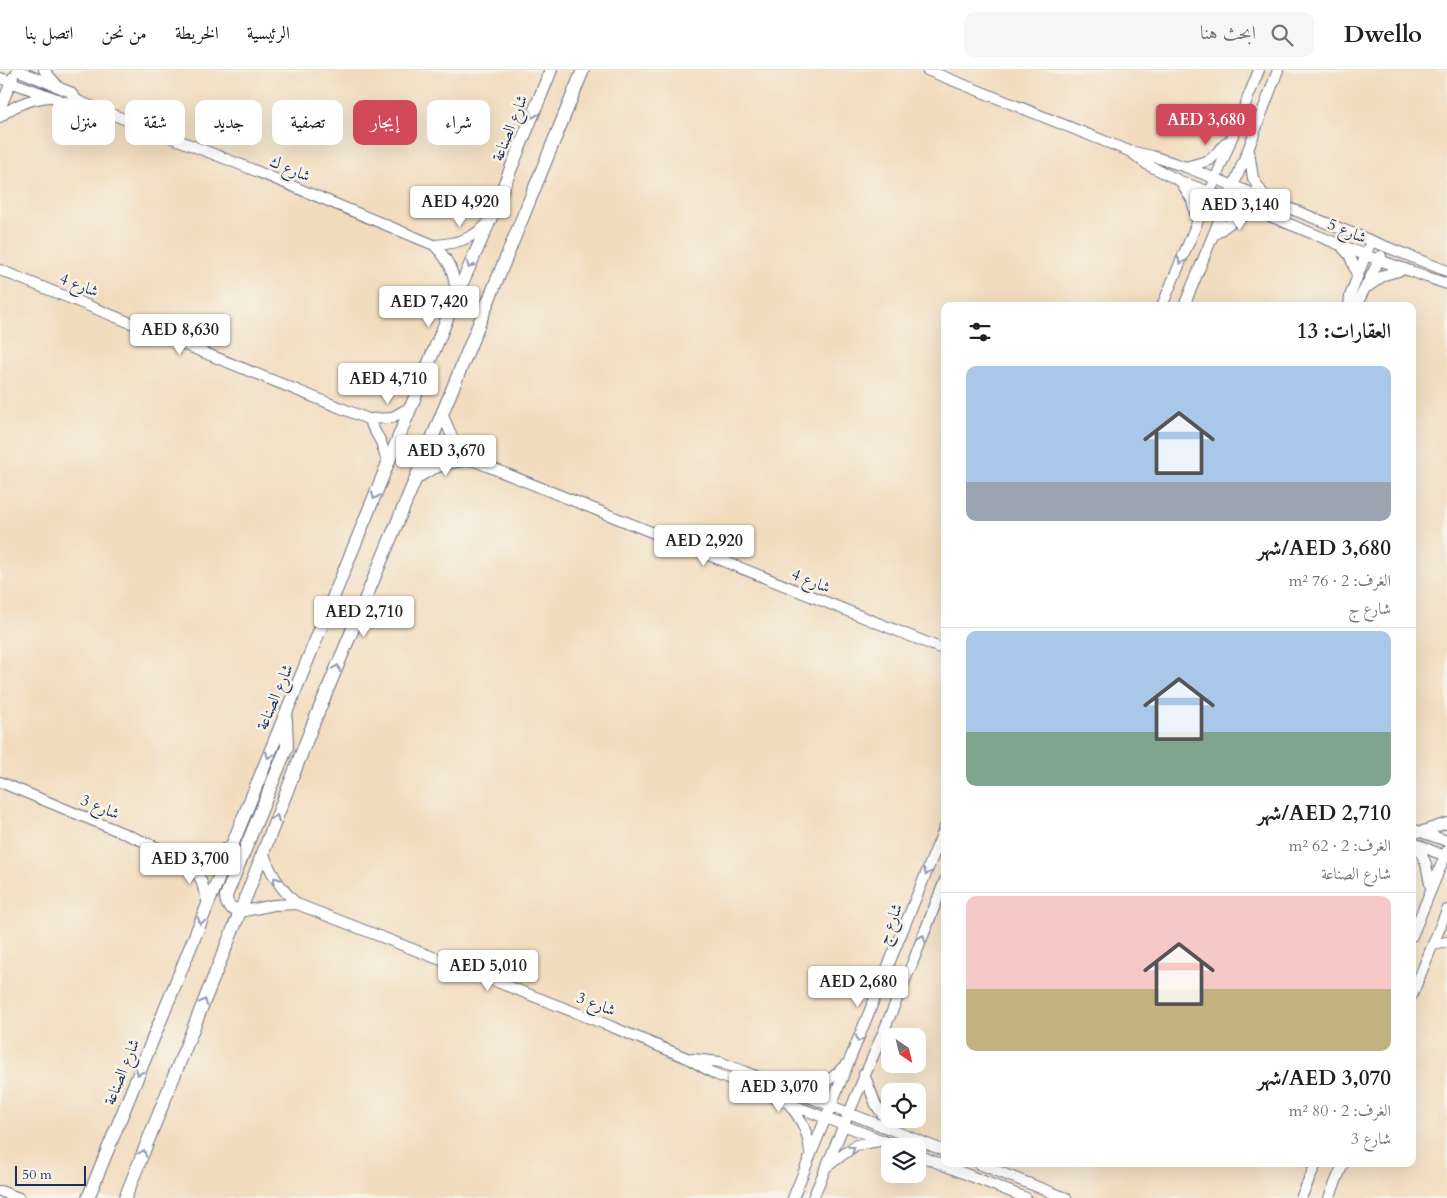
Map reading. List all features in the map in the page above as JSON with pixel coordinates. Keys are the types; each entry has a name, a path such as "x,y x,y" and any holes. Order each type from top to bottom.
{"street":[{"path":"0,109 17,70"},
{"name":"شارع ك","path":"17,70 70,92 77,100"},
{"path":"44,70 58,87"},
{"name":"شارع الصناعة","path":"89,1197 455,299 490,220 551,70"},
{"path":"126,1196 311,729 583,70"},
{"name":"شارع 5","path":"927,70 1129,151 1186,167 1447,271"},
{"path":"1164,302 1259,70"},
{"path":"1186,302 1248,150 1278,70"},
{"name":"شارع ك","path":"0,78 61,100"},
{"path":"0,117 22,103 38,98 54,97"},
{"name":"شارع ك","path":"115,115 244,166 434,245 445,256 452,269 456,284 455,299"},
{"path":"1186,167 1210,160 1232,136"},
{"path":"1248,150 1253,178 1266,199"},
{"name":"شارع 5","path":"1129,151 1148,165 1180,181 1365,255 1447,284"},
{"path":"1180,181 1192,200 1197,222"},
{"path":"1214,235 1237,218 1257,211"},
{"name":"شارع ك","path":"434,245 466,240 479,232 490,220"},
{"path":"1349,302 1357,276 1371,241"},
{"path":"1335,242 1344,248 1350,256 1357,276"},
{"path":"1358,302 1386,247"},
{"path":"1366,288 1384,275 1405,269"},
{"name":"شارع 4","path":"0,270 368,419 391,418 413,406"},
{"name":"شارع 4","path":"442,413 453,439 472,460"},
{"path":"368,419 381,442 388,465"},
{"name":"شارع 4","path":"415,480 441,465 456,461 472,460 941,648"},
{"path":"240,912 229,907 226,903 226,896 287,747 285,715"},
{"name":"شارع 3","path":"0,782 188,860"},
{"path":"1416,830 1447,824"},
{"path":"1416,830 1447,842"},
{"name":"شارع ج","path":"793,1198 941,837"},
{"path":"1416,844 1446,855 1416,927"},
{"path":"208,904 201,880 188,860 211,857 232,845"},
{"path":"1416,846 1429,873 1431,893"},
{"name":"شارع 3","path":"263,851 275,880 297,904 610,1026 687,1058 715,1074 881,1140"},
{"path":"813,1198 912,964 941,890"},
{"name":"شارع 3","path":"240,912 274,905 297,904"},
{"path":"1416,985 1447,910"},
{"path":"1433,945 1447,942"},
{"name":"شارع 3","path":"687,1058 720,1062 941,1149"},
{"path":"790,1090 824,1084 836,1075 849,1061"},
{"path":"864,1074 876,1105 894,1130"},
{"path":"788,1103 806,1129 810,1141 810,1157"},
{"path":"825,1168 856,1145 881,1141"},
{"path":"926,1158 941,1164"},
{"path":"948,1167 1026,1198"},
{"path":"986,1167 1066,1198"},
{"path":"1301,1198 1315,1167"},
{"path":"1329,1198 1342,1167"},
{"path":"0,1190 18,1198"}]}
